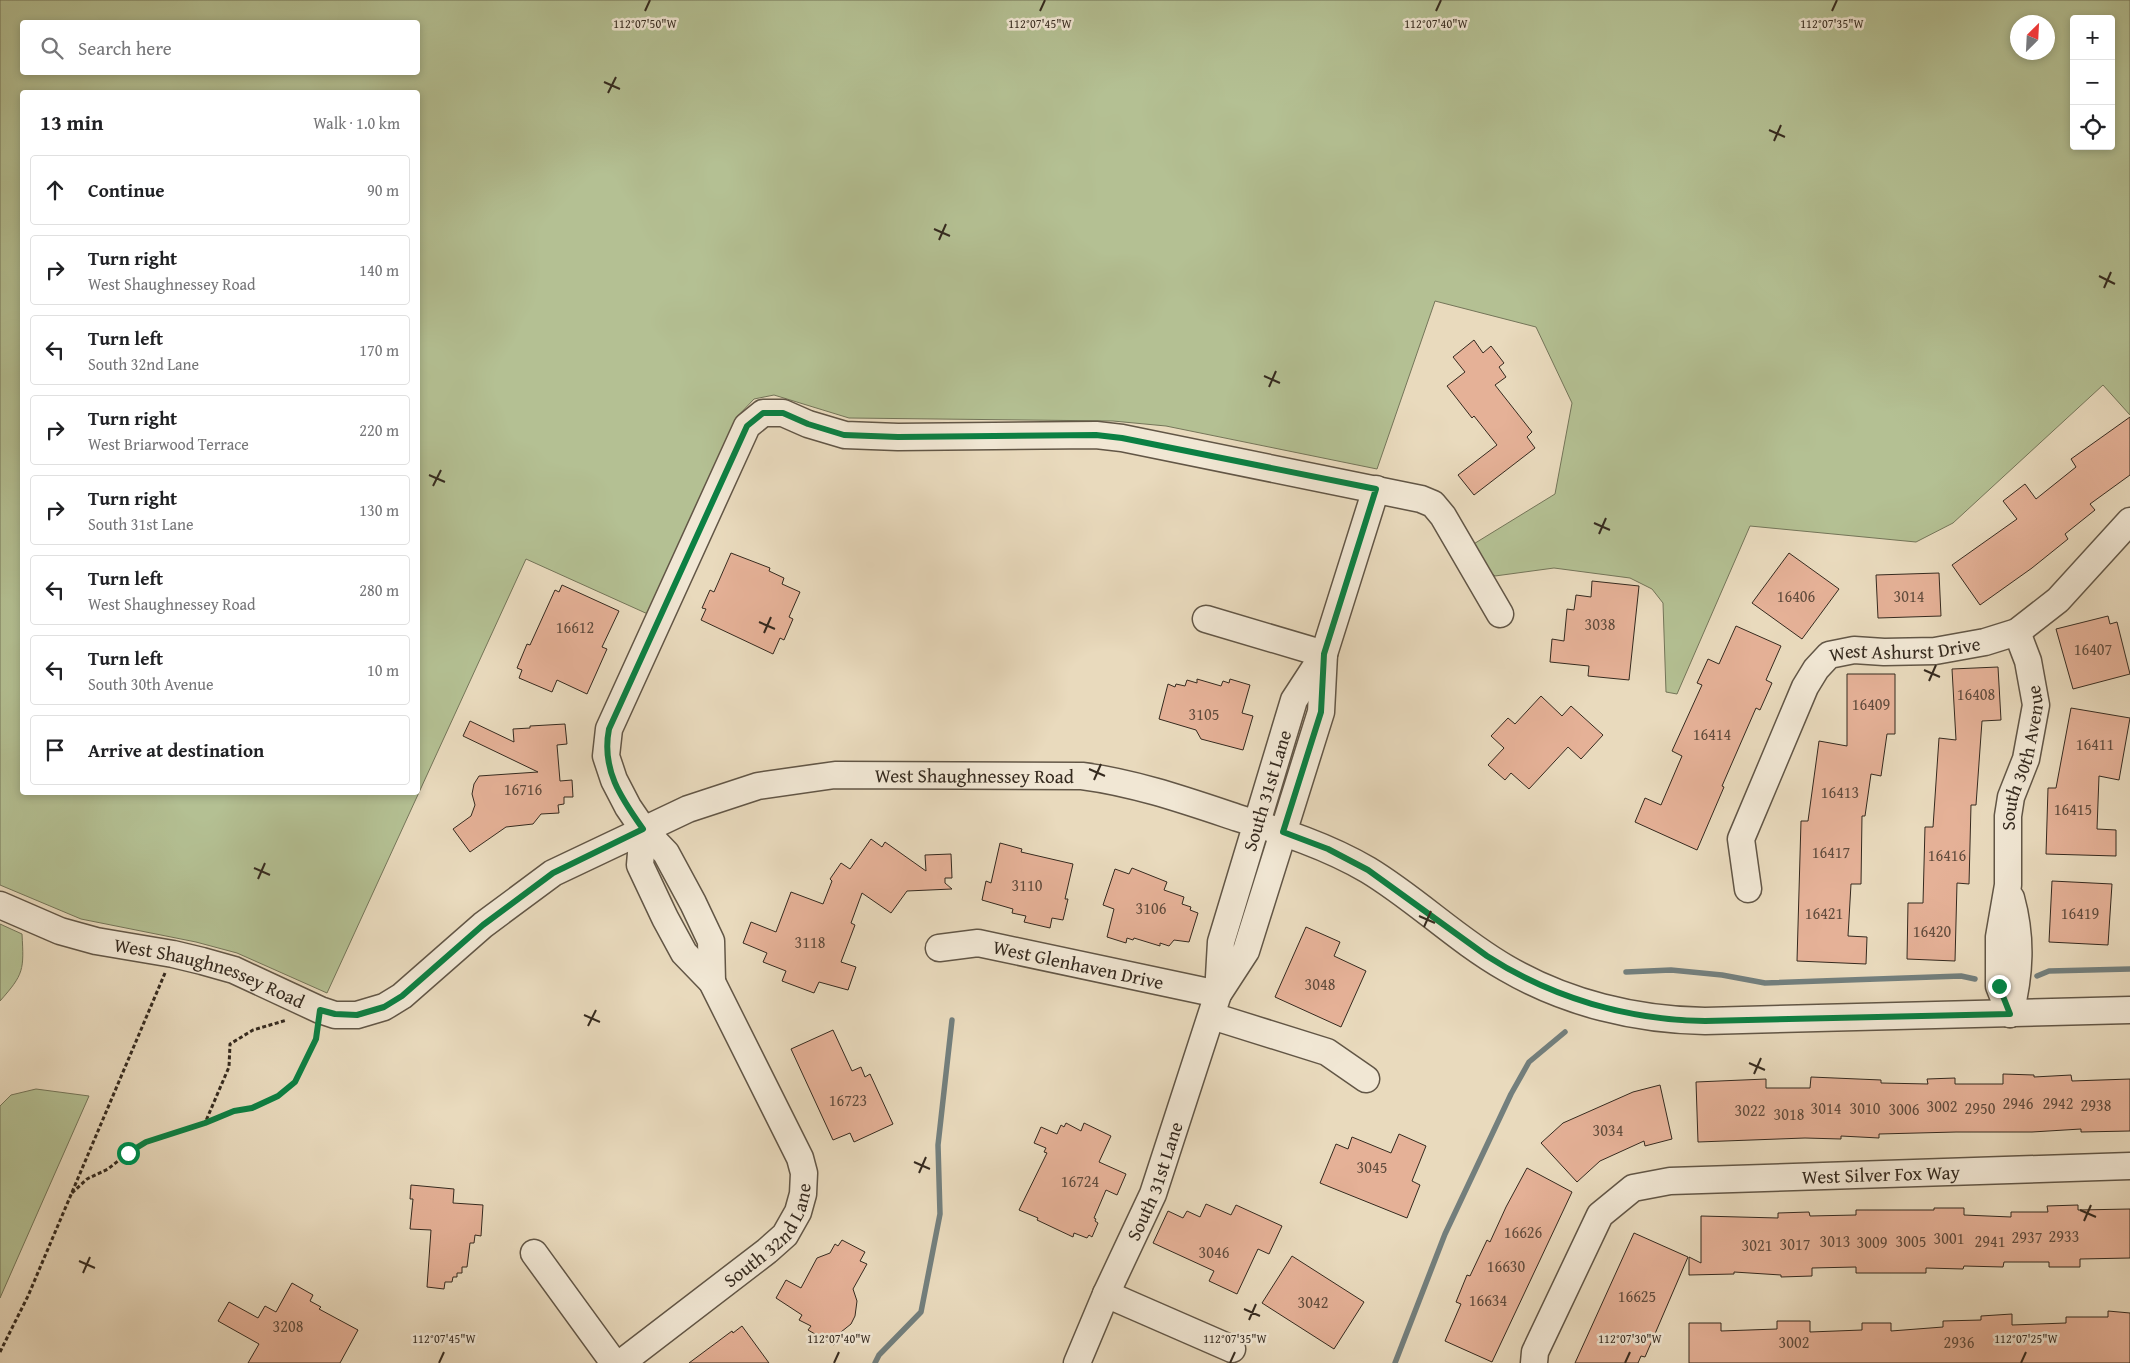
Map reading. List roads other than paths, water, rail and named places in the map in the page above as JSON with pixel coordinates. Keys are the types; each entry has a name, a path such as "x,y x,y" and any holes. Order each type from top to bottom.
{"street":[{"name":"South 32nd Lane","path":"712,982 710,941 693,903 666,853 643,829 628,807 614,780 606,756 609,729 747,426 763,413 783,413 808,424 844,435 898,437 1096,435 1114,437 1376,489"},
{"path":"1376,489 1421,499 1433,504 1443,516 1500,614"},
{"name":"South 31st Lane","path":"1077,1363 1106,1294 1153,1194 1215,1005 1246,951 1321,712 1324,654 1376,489"},
{"name":"West Ashurst Drive","path":"1748,889 1741,839 1805,687 1816,669 1829,656 1854,650 1884,652 1935,651 1985,642 2017,632 2058,600 2130,521"},
{"path":"1206,619 1324,654"},
{"name":"South 30th Avenue","path":"2010,1014 2018,984 2017,919 2008,885 2011,797 2026,759 2033,731 2036,705 2028,661 2017,632"},
{"name":"South 31st Lane","path":"1215,1005 1221,942 1282,738 1294,700 1324,654"},
{"path":"1282,738 1310,748"},
{"name":"West Shaughnessey Road","path":"0,905 60,931 96,942 173,954 234,970 320,1010 335,1014 357,1015 384,1007 402,996 483,925 553,873 643,829 688,810 758,786 835,775 1082,776 1108,780 1179,798 1283,832 1328,849 1368,870 1506,968 1583,1001 1611,1010 1654,1018 1705,1021 2130,1010"},
{"name":"South 32nd Lane","path":"621,1363 767,1252 785,1235 798,1212 803,1194 804,1173 794,1143 712,982 684,953 640,864 643,829"},
{"path":"1234,900 1259,908"},
{"path":"666,918 693,903"},
{"name":"West Glenhaven Drive","path":"939,948 978,943 1215,1005 1327,1052 1366,1078"},
{"name":"West Silver Fox Way","path":"1534,1363 1535,1352 1600,1215 1633,1188 1670,1181 2130,1166"},
{"path":"534,1253 614,1363"},
{"path":"1106,1294 1232,1349"}],"waterway":[{"path":"2037,976 2049,971 2130,969"},
{"path":"1626,972 1671,970 1722,975 1765,983 1961,976 1975,979"},
{"path":"875,1363 879,1355 921,1312 940,1214 938,1145 952,1020"},
{"path":"1395,1363 1445,1234 1511,1094 1529,1062 1565,1032"}]}
